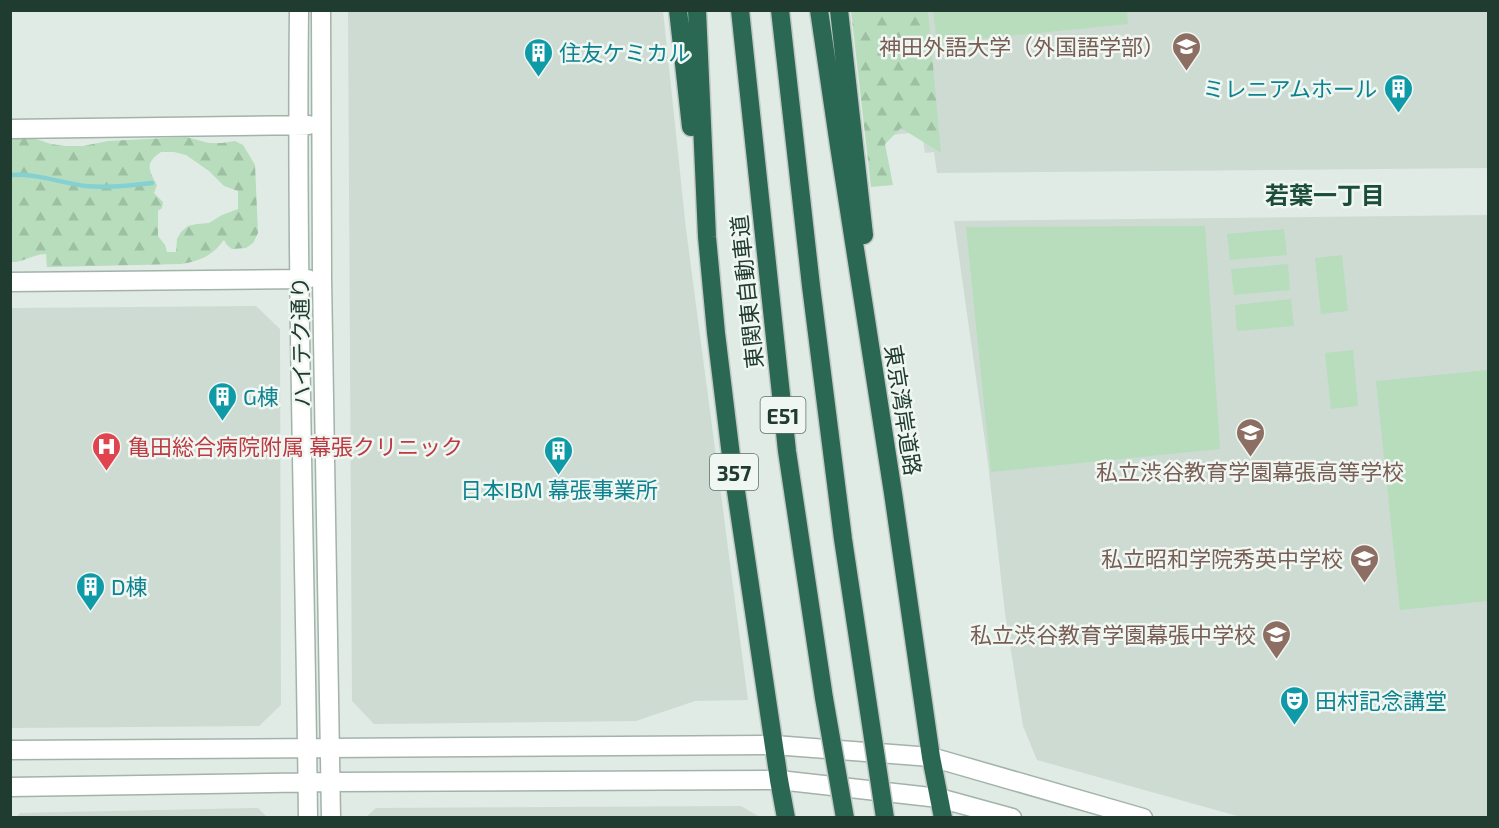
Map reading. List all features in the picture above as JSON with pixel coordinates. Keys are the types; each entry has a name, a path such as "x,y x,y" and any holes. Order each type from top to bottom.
{"highway":[{"name":"357","path":"678,10 691,128 705,190"},
{"name":"357","path":"697,10 710,269 732,464 786,818"},
{"name":"東関東自動車道","path":"740,10 787,451 844,818"},
{"name":"E51","path":"780,10 840,516 885,818"},
{"name":"東京湾岸道路","path":"819,10 931,757 943,818"},
{"path":"839,10 893,493"}],"street":[{"name":"ハイテク通り","path":"299,10 298,279 308,818"},
{"name":"ハイテク通り","path":"321,10 322,278 331,818"},
{"path":"10,129 321,125"},
{"path":"10,282 322,278"},
{"path":"10,750 774,745 931,757 1143,818"},
{"path":"10,787 330,782 779,780 939,798 1011,818"}],"shaded area":[{"path":"348,11 663,11 686,229 748,700 695,701 636,721 374,724 352,701"},
{"name":"神田外語大学（外国語学部）","path":"877,11 1488,11 1488,168 937,173 934,152 925,153 922,132 890,135"},
{"path":"1488,215 1488,817 1241,817 1037,760 1023,726 1005,613 988,463 954,221"},
{"path":"256,306 280,329 281,705 259,726 11,728 11,308"},
{"path":"741,806 760,817 366,817 376,808"},
{"path":"258,808 267,817 16,817 20,813"}],"green space":[{"path":"851,11 928,11 941,153 901,128 885,144 893,185 871,187"},
{"path":"933,11 1127,11 1128,24 937,43"},
{"path":"19,137 33,138 65,146 186,137 209,143 235,141 243,145 255,165 258,233 253,243 246,248 232,249 224,240 205,257 181,264 47,267 46,254 11,262 11,140","holes":["161,152 186,155 209,171 224,186 238,191 238,209 209,223 188,226 177,239 176,252 167,252 158,236 158,211 162,208 163,202 154,193 157,185 150,163"]},
{"path":"1205,226 1220,449 991,472 966,227"},
{"path":"1284,229 1287,255 1230,260 1227,234"},
{"path":"1342,255 1348,311 1321,314 1315,258"},
{"path":"1288,264 1290,290 1234,295 1231,269"},
{"path":"1291,299 1294,326 1237,331 1235,305"},
{"path":"1353,350 1358,406 1331,409 1325,353"},
{"path":"1488,370 1488,601 1400,610 1376,381"}],"waterway":[{"path":"10,175 29,175 94,187 152,183"}],"place":[{"name":"神田外語大学（外国語学部）","path":"1186,72"},
{"name":"住友ケミカル","path":"538,78"},
{"name":"ミレニアムホール","path":"1398,114"},
{"name":"G棟","path":"222,422"},
{"name":"私立渋谷教育学園幕張高等学校","path":"1250,458"},
{"name":"亀田総合病院附属 幕張クリニック","path":"107,472"},
{"name":"日本IBM 幕張事業所","path":"559,476"},
{"name":"私立昭和学院秀英中学校","path":"1364,584"},
{"name":"D棟","path":"90,612"},
{"name":"私立渋谷教育学園幕張中学校","path":"1277,660"},
{"name":"田村記念講堂","path":"1294,726"}],"district":[{"name":"若葉一丁目","path":"1325,194"}]}
